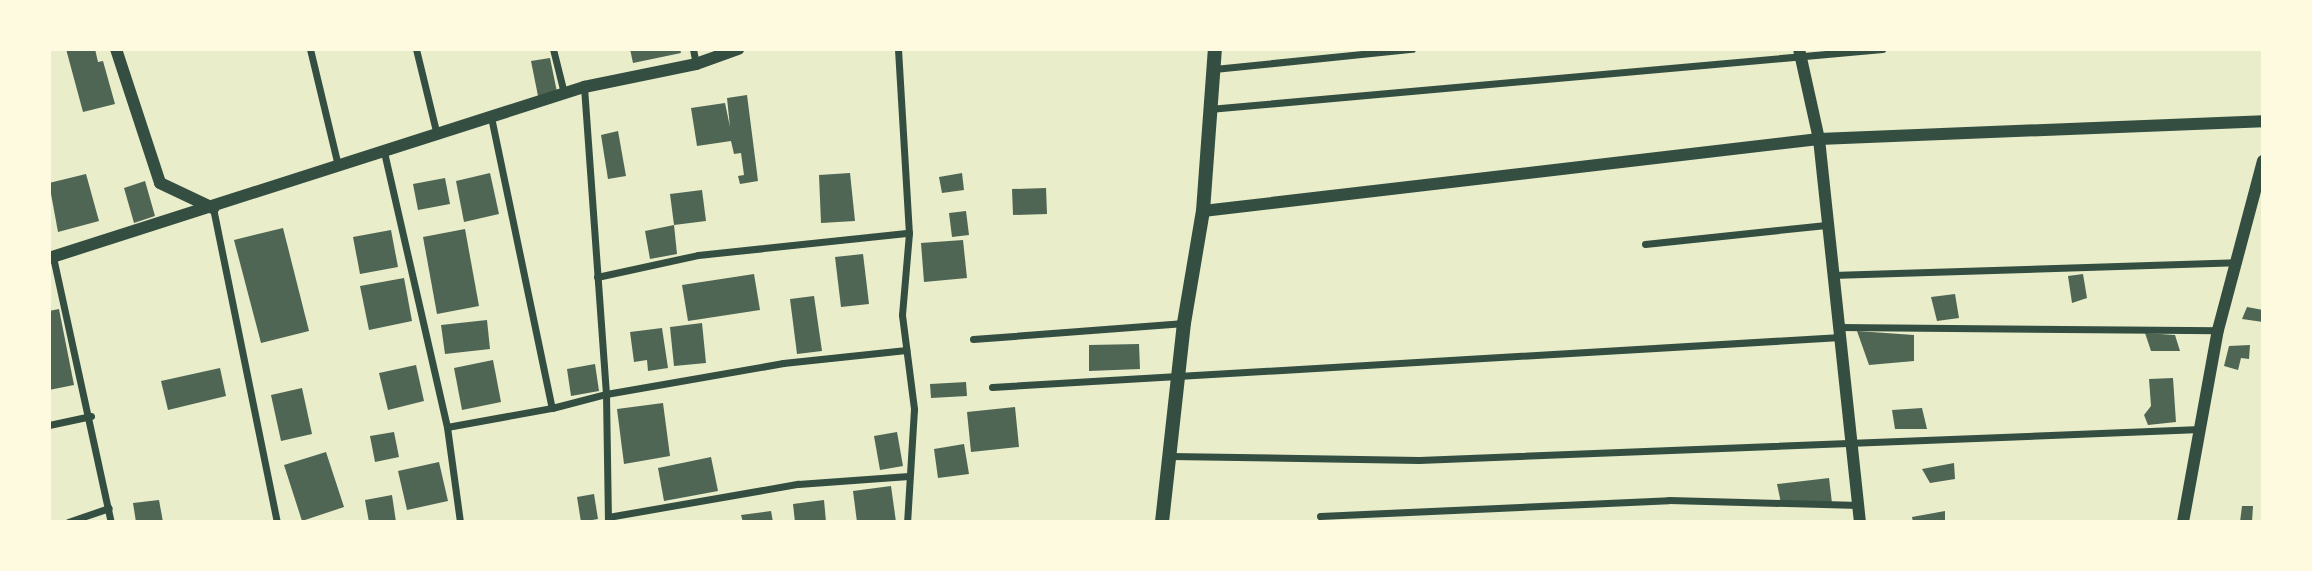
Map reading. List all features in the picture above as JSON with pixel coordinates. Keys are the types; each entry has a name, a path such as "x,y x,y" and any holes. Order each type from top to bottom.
{"main road":[{"path":"1162,522 1184,323 1203,211 1208,110 1215,49"}],"street":[{"path":"116,49 160,183 213,208"},
{"path":"310,49 338,167"},
{"path":"416,49 437,135"},
{"path":"553,49 564,93"},
{"path":"693,49 696,64"},
{"path":"111,522 91,416 51,257 213,208 564,93 696,64 738,49"},
{"path":"898,49 909,233 902,315 914,409 906,522"},
{"path":"1213,70 1412,49"},
{"path":"1208,110 1799,53 1882,49"},
{"path":"1799,53 1819,139 1826,225 1860,522"},
{"path":"584,87 606,394 608,519 798,484 909,476"},
{"path":"491,117 552,408"},
{"path":"1203,211 1819,139 2263,121"},
{"path":"384,152 447,427 460,522"},
{"path":"2183,522 2218,330 2263,161"},
{"path":"213,208 277,522"},
{"path":"1644,244 1826,225"},
{"path":"597,277 698,255 909,233"},
{"path":"1832,275 2237,262"},
{"path":"973,339 1184,323"},
{"path":"992,387 1840,332 2218,330"},
{"path":"447,427 552,408 606,394 783,363 906,350"},
{"path":"49,425 91,416"},
{"path":"1169,456 1419,460 2201,429"},
{"path":"1320,516 1669,500 1859,505"},
{"path":"68,522 109,508"}],"building":[{"path":"66,49 95,49 98,62 103,61 115,104 83,112"},
{"path":"630,49 680,49 681,53 633,63"},
{"path":"550,58 557,92 538,96 531,61"},
{"path":"747,95 758,181 740,184 738,176 744,175 741,153 734,154 731,141 697,146 691,108 725,103 730,127 727,98"},
{"path":"618,131 626,176 608,179 601,135"},
{"path":"490,173 499,214 464,222 456,181"},
{"path":"850,173 855,221 821,223 819,175"},
{"path":"962,173 964,190 942,193 939,177"},
{"path":"86,174 99,221 58,232 49,183"},
{"path":"445,178 450,204 418,210 413,184"},
{"path":"145,181 155,216 134,223 124,188"},
{"path":"1046,188 1047,214 1013,215 1012,189"},
{"path":"702,190 706,221 674,225 670,194"},
{"path":"966,211 969,235 952,237 949,213"},
{"path":"674,225 677,254 650,259 645,231"},
{"path":"283,228 309,331 261,343 234,240"},
{"path":"465,229 479,306 437,314 423,237"},
{"path":"391,230 398,267 360,274 353,237"},
{"path":"963,240 967,278 924,282 921,243"},
{"path":"863,254 869,304 841,307 835,257"},
{"path":"754,274 760,310 688,321 682,285"},
{"path":"2083,274 2087,298 2072,303 2068,276"},
{"path":"404,278 412,321 369,330 360,286"},
{"path":"1955,294 1959,318 1937,321 1931,297"},
{"path":"814,296 822,351 797,354 790,299"},
{"path":"2247,307 2263,310 2263,322 2242,319"},
{"path":"59,309 74,385 49,390 49,311"},
{"path":"487,320 490,349 445,354 441,325"},
{"path":"702,323 706,363 674,366 670,327"},
{"path":"662,328 668,368 648,371 647,360 634,362 630,332"},
{"path":"1857,331 1914,335 1914,361 1869,365"},
{"path":"2145,333 2175,335 2180,351 2151,351"},
{"path":"1139,344 1140,369 1089,371 1089,345"},
{"path":"2250,345 2249,359 2241,358 2238,370 2224,366 2229,346"},
{"path":"493,360 501,402 462,410 454,368"},
{"path":"595,364 599,391 571,396 567,369"},
{"path":"416,365 424,401 388,410 379,373"},
{"path":"220,368 226,396 168,410 161,381"},
{"path":"2173,378 2176,422 2148,425 2144,415 2151,406 2149,379"},
{"path":"966,382 967,396 931,398 930,384"},
{"path":"302,388 312,434 281,441 271,395"},
{"path":"663,403 670,456 624,464 617,409"},
{"path":"1015,407 1019,447 971,452 967,412"},
{"path":"1922,408 1927,429 1895,429 1892,410"},
{"path":"394,432 399,457 375,462 370,436"},
{"path":"897,432 903,466 880,470 874,436"},
{"path":"964,444 969,474 938,478 934,449"},
{"path":"326,452 344,507 302,521 284,465"},
{"path":"711,457 718,491 664,501 658,468"},
{"path":"439,462 448,501 407,510 398,471"},
{"path":"1954,463 1955,479 1930,483 1922,469"},
{"path":"1829,478 1832,503 1781,503 1777,484"},
{"path":"891,486 896,522 857,522 853,491"},
{"path":"594,494 598,519 581,522 577,497"},
{"path":"392,495 396,522 369,522 365,500"},
{"path":"159,500 163,522 136,522 133,503"},
{"path":"824,500 826,522 795,522 793,504"},
{"path":"2242,506 2253,506 2252,522 2240,522"},
{"path":"771,511 773,522 743,522 741,515"},
{"path":"1945,511 1945,522 1913,522 1912,517"}]}
